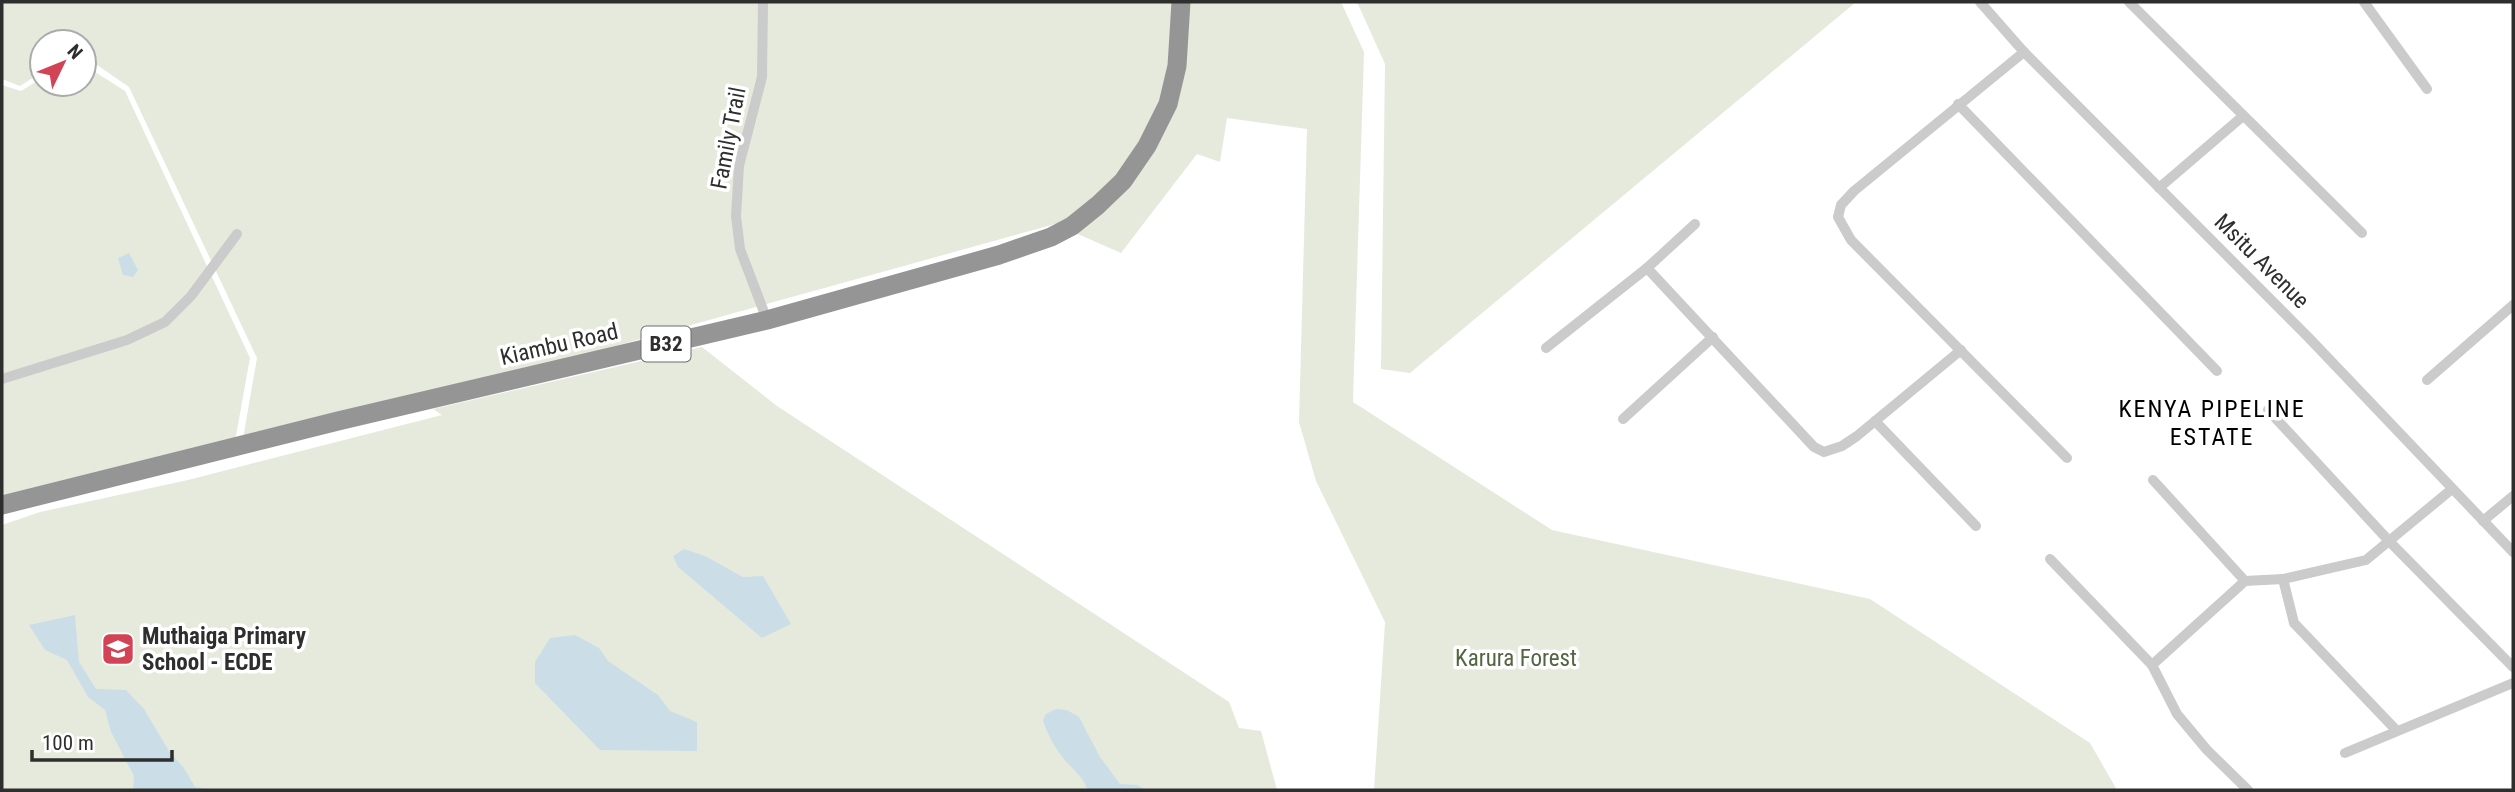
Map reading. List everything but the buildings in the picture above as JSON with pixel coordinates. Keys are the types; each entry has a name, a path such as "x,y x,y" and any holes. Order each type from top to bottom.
{"highway":[{"name":"Kiambu Road","path":"2,505 338,421 767,320 999,255 1051,237 1072,226 1123,181 1147,146 1168,104 1177,66 1181,2"}],"street":[{"name":"Family Trail","path":"763,2 762,77 739,166 736,216 740,249 767,320"},
{"name":"Msitu Avenue","path":"1980,2 2024,52 2309,338 2513,552"},
{"path":"2129,2 2362,233"},
{"path":"2364,2 2427,89"},
{"path":"2024,52 1854,191 1840,205 1838,217 1851,240 2067,458"},
{"path":"1958,104 2217,371"},
{"path":"2159,188 2243,116"},
{"path":"1546,348 1647,268 1695,223"},
{"path":"2,379 127,340 165,322 191,296 237,234"},
{"path":"1647,268 1814,447 1824,452 1842,446 1961,350"},
{"path":"2427,380 2513,305"},
{"path":"1623,419 1713,337"},
{"path":"2268,410 2389,541 2513,667"},
{"path":"1875,421 1976,526"},
{"path":"2153,480 2245,581"},
{"path":"2152,665 2245,581 2283,579 2366,560 2452,489"},
{"path":"2483,521 2513,496"},
{"path":"2050,559 2152,665 2178,714 2207,750 2248,790"},
{"path":"2283,579 2294,623 2396,730"},
{"path":"2345,753 2513,683"}],"green space":[{"name":"Karura Forest","path":"2,2 1341,2 1364,52 1353,402 1552,530 1870,599 2090,743 2117,790 1374,790 1385,622 1316,481 1299,422 1307,129 1227,118 1220,162 1197,154 1121,253 1055,224 241,450 257,358 129,87 98,66 98,28 28,28 28,81 20,86 2,79"},
{"path":"1357,2 1856,2 1410,373 1381,369 1385,64"},
{"path":"98,74 125,91 250,358 235,441 2,498 2,85 21,91 28,87 28,98 98,98"},
{"path":"702,347 777,406 1229,702 1239,728 1261,731 1277,790 2,790 2,525 40,512 188,480 442,415 433,409"}],"water":[{"path":"129,253 138,270 133,277 123,275 118,258"},
{"path":"684,549 705,556 743,577 763,576 791,624 762,638 678,567 673,556"},
{"path":"75,615 79,662 96,689 126,690 144,709 195,787 216,790 133,790 134,776 111,732 105,710 88,697 67,660 45,650 29,625"},
{"path":"575,635 599,648 608,661 658,695 670,711 697,722 697,751 600,750 535,683 535,662 550,638"},
{"path":"1056,709 1067,710 1079,717 1100,757 1120,784 1136,785 1147,790 1087,790 1049,736 1043,720 1046,714"}],"place":[{"name":"Muthaiga Primary School - ECDE","path":"118,649"}],"district":[{"name":"KENYA PIPELINE ESTATE","path":"2212,423"}]}
